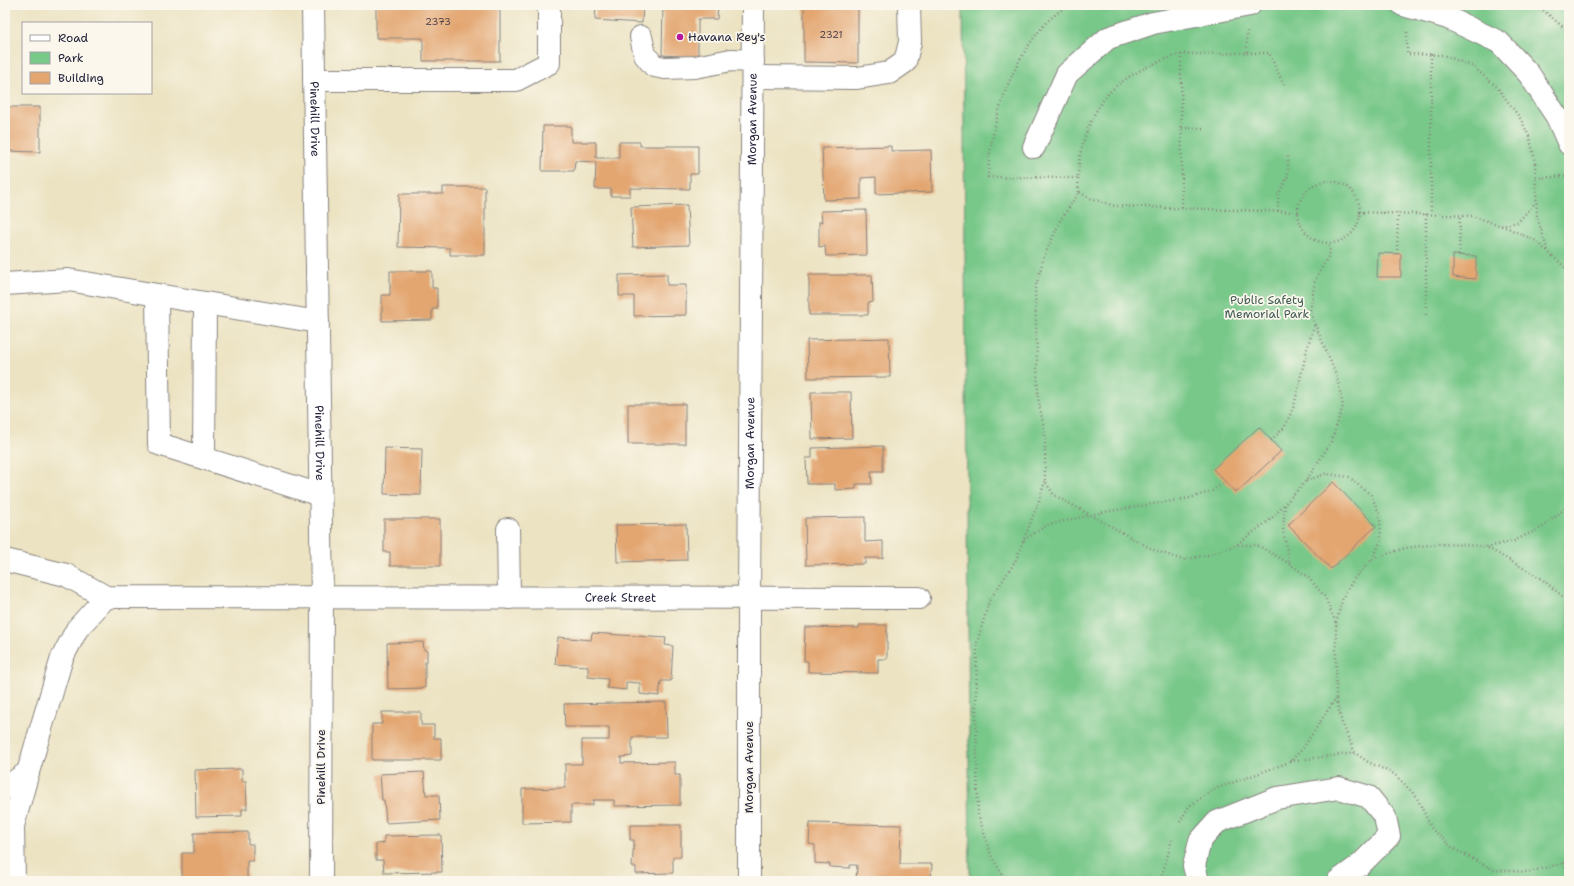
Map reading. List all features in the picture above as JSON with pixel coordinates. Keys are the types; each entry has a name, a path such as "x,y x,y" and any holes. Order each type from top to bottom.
{"street":[{"name":"Pinehill Drive","path":"313,5 322,598 321,881"},
{"path":"314,80 516,80 549,63 549,5"},
{"name":"Morgan Avenue","path":"749,881 749,598 753,5"},
{"path":"641,37 645,55 654,66 665,68 695,67 731,60 753,69 857,78 889,73 905,62 910,42 909,5"},
{"path":"1034,147 1067,74 1108,38 1154,23 1249,5"},
{"path":"1405,6 1448,18 1499,42 1529,74 1557,117 1569,144"},
{"path":"5,284 68,280 318,322"},
{"path":"157,295 159,444 320,495"},
{"path":"204,458 205,303"},
{"path":"508,529 509,598"},
{"path":"5,560 66,575 106,597 77,629 62,658 13,826 14,881"},
{"name":"Creek Street","path":"106,597 919,598"},
{"path":"5,788 28,772"},
{"path":"1198,881 1194,866 1200,841 1217,822 1277,798 1339,788 1369,797 1385,817 1389,836 1360,865 1338,881"}],"path":[{"path":"1247,53 1249,5"},
{"path":"1537,5 1569,32"},
{"path":"1405,6 1407,54 1443,55 1472,66 1497,87 1520,118 1529,136 1535,160 1537,217 1548,251"},
{"path":"1006,881 990,855 978,814 976,708 977,643 989,601 1015,562 1039,501 1045,481 1045,434 1038,397 1035,289 1044,257 1060,221 1079,192 1077,178 1082,145 1094,115 1108,94 1135,73 1181,54 1269,53 1284,85"},
{"path":"1181,54 1182,208"},
{"path":"1431,54 1431,214"},
{"path":"1182,128 1205,128"},
{"path":"1278,211 1278,195 1288,176 1288,155"},
{"path":"1536,178 1569,176"},
{"path":"1329,181 1340,183 1349,188 1356,197 1359,217 1356,228 1349,235 1339,241 1329,243 1319,242 1310,237 1303,230 1299,221 1298,212 1299,202 1304,193 1311,186 1320,182 1329,181"},
{"path":"1079,192 1090,198 1115,206 1298,212"},
{"path":"1501,226 1518,222 1536,202"},
{"path":"1359,212 1472,216 1536,240 1569,271"},
{"path":"1397,254 1398,213"},
{"path":"1426,214 1426,316"},
{"path":"1458,255 1460,215"},
{"path":"1045,481 1054,495 1154,550 1183,560 1208,555 1236,545 1271,519 1306,481 1331,442 1343,406 1337,377 1310,312 1315,280 1330,253 1329,243"},
{"path":"1271,440 1284,428 1294,406 1307,349 1315,323"},
{"path":"1306,481 1325,474 1350,477 1371,495 1380,515 1381,540 1373,559 1355,577 1343,597 1336,623 1336,698 1342,723 1355,753 1368,762 1394,774 1416,796 1432,830 1454,849 1494,870 1529,872 1564,864 1569,860"},
{"path":"1024,540 1047,525 1090,515 1190,498 1212,491 1225,482"},
{"path":"1285,504 1283,531 1290,566"},
{"path":"1373,559 1405,548 1438,544 1488,547 1514,541 1543,527 1569,505"},
{"path":"1236,545 1256,545 1285,561 1290,566 1307,576 1324,597 1336,623"},
{"path":"1488,547 1542,580 1569,602"},
{"path":"1290,762 1303,748 1336,698"},
{"path":"1177,828 1189,806 1215,789 1290,762 1355,753"},
{"path":"1158,881 1161,878 1168,849 1174,835"},
{"path":"1564,864 1569,881"}],"green space":[{"name":"Public Safety Memorial Park","path":"963,5 1569,5 1569,881 970,881"}],"building":[{"path":"376,5 500,5 500,61 423,61 423,38 376,38"},
{"path":"596,5 643,5 642,23 595,20"},
{"name":"Havana Rey's","path":"663,5 718,5 717,19 698,19 698,57 662,55"},
{"path":"804,5 858,5 858,63 804,62"},
{"path":"5,107 40,107 40,152 5,151"},
{"path":"543,126 571,126 571,142 596,142 596,158 619,158 619,142 640,142 640,146 698,146 698,174 690,174 690,189 630,188 630,196 611,196 611,189 595,189 596,162 575,161 574,171 542,171"},
{"path":"891,146 891,151 931,150 932,192 876,194 876,177 861,178 861,199 824,200 822,148"},
{"path":"443,187 485,187 485,255 450,255 450,248 398,247 399,194 443,194"},
{"path":"687,205 689,245 633,247 631,207"},
{"path":"866,210 867,255 826,256 825,246 819,247 819,222 822,222 821,211"},
{"path":"1378,253 1401,254 1401,277 1377,277"},
{"path":"1453,255 1476,256 1476,279 1453,277"},
{"path":"390,271 432,271 432,288 437,288 437,309 432,309 432,320 382,321 382,295 390,295"},
{"path":"667,274 667,285 686,285 686,315 634,316 634,296 619,296 619,275"},
{"path":"809,275 872,275 873,302 868,303 868,315 809,315"},
{"path":"889,338 890,377 808,378 807,340"},
{"path":"811,392 851,392 852,438 812,439"},
{"path":"628,404 685,404 685,444 628,444"},
{"path":"1259,427 1281,451 1236,493 1213,469"},
{"path":"883,446 883,471 871,471 872,484 856,484 856,489 835,490 835,484 807,484 806,458 812,458 812,448"},
{"path":"385,448 422,449 421,495 384,494"},
{"path":"1333,482 1376,526 1331,569 1288,525"},
{"path":"865,517 865,542 883,541 883,558 865,558 865,564 806,565 805,518"},
{"path":"384,519 440,519 440,566 390,566 390,552 384,552"},
{"path":"686,524 687,560 617,562 616,525"},
{"path":"859,625 887,625 887,659 878,659 878,673 808,672 808,661 804,661 805,627 859,628"},
{"path":"592,633 666,638 665,645 673,646 671,681 661,681 659,696 640,694 640,683 626,682 626,690 607,688 608,679 588,677 588,666 555,664 558,637 591,640"},
{"path":"423,642 424,650 427,650 427,662 425,662 425,688 388,689 387,643"},
{"path":"666,702 667,737 632,737 632,756 621,757 621,763 675,762 675,775 680,775 680,805 614,806 614,800 593,800 593,805 571,805 571,822 522,823 522,789 565,788 565,764 582,764 582,740 609,740 609,727 565,727 564,704"},
{"path":"382,712 421,712 421,725 434,725 434,738 441,738 441,760 372,760 372,724 382,724"},
{"path":"242,769 242,781 246,781 247,809 242,809 242,816 196,817 195,770"},
{"path":"424,772 426,795 439,795 440,820 386,823 380,774"},
{"path":"810,823 901,825 900,864 932,864 931,881 856,881 857,865 850,865 850,868 830,867 830,864 815,863 815,845 809,844"},
{"path":"630,825 681,825 681,857 673,857 673,873 636,874 636,867 632,867 634,840 630,840"},
{"path":"248,832 248,844 253,844 253,861 247,861 247,879 182,880 182,853 194,853 194,833"},
{"path":"441,835 442,872 384,873 383,860 376,860 376,844 384,843 384,836"}],"place":[{"name":"Havana Rey's","path":"680,37"}]}
